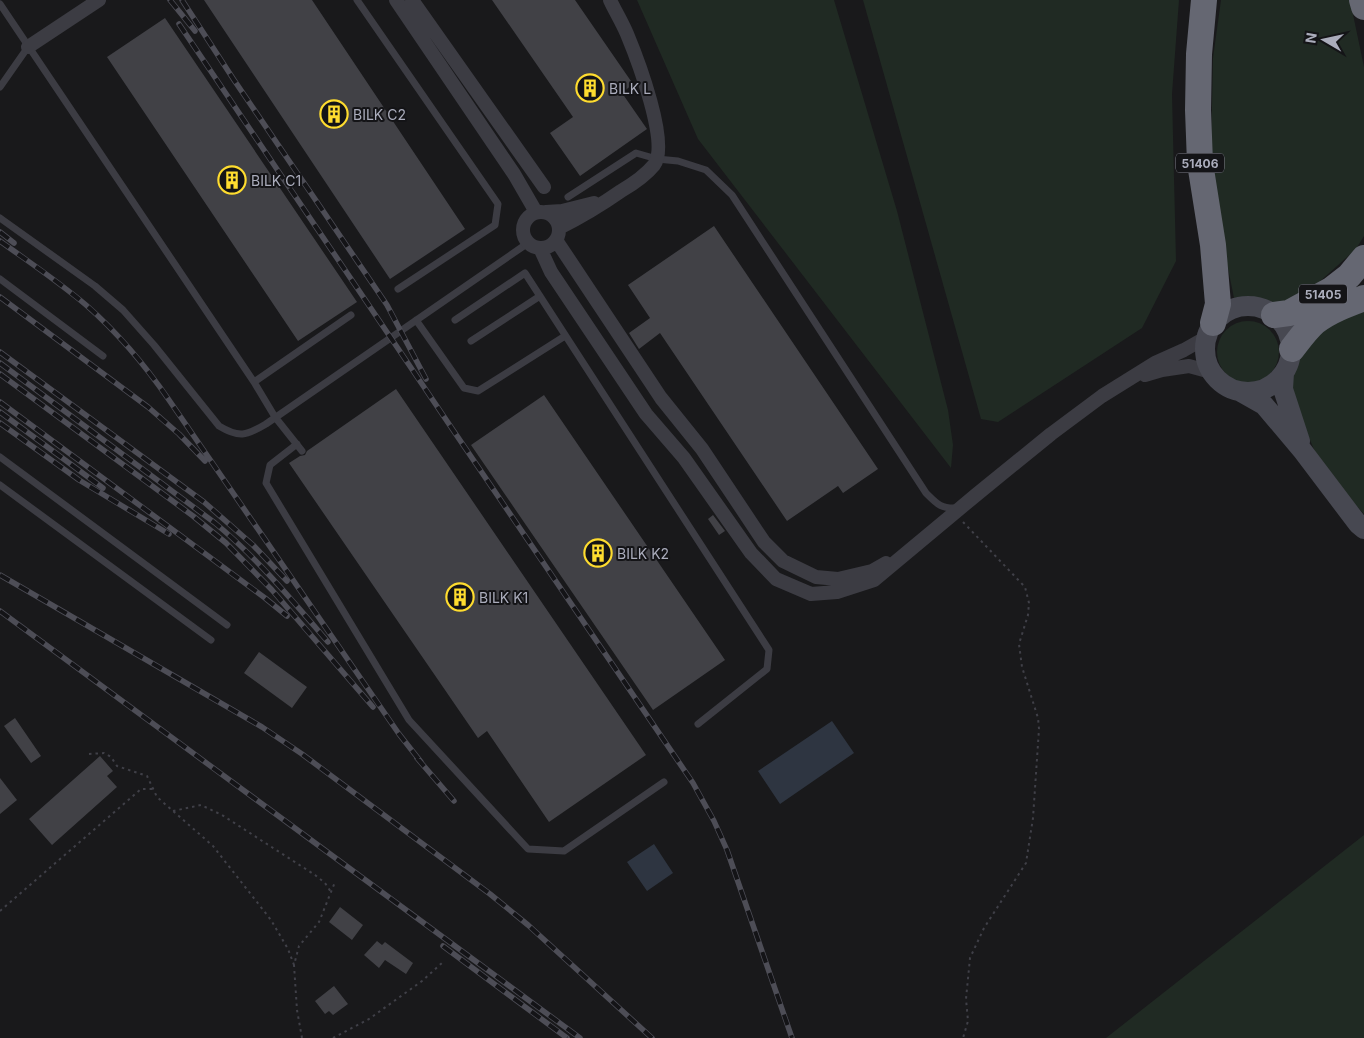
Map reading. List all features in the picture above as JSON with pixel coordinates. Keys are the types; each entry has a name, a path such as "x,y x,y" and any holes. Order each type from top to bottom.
{"highway":[{"name":"51406","path":"1204,0 1199,54 1198,110 1200,163 1213,245 1218,304 1210,330"},
{"path":"1362,0 1364,7"},
{"name":"51405","path":"1274,315 1289,313 1331,290 1349,276 1364,258"},
{"path":"1288,361 1303,334 1315,322 1341,307 1364,298"}],"street":[{"path":"28,47 99,0"},
{"path":"396,0 541,212 555,218 558,234 661,398 702,449 764,542 784,561 816,578 838,579 872,571 912,547"},
{"path":"412,0 544,187"},
{"path":"534,245 546,247 552,244 558,234 636,182 654,166 657,160 659,144 653,109 626,33 610,0"},
{"path":"616,195 590,205 568,210 541,212 526,220 523,225 523,231 646,414 684,458 751,553 776,579 811,594 837,592 874,580 1051,434 1102,396 1155,363 1184,350 1210,330 1221,315 1232,308 1251,305 1268,310 1284,324 1288,331 1291,339 1283,389 1302,450"},
{"name":"51406","path":"1210,330 1205,346 1211,372"},
{"path":"1241,392 1267,388 1274,384 1288,361"},
{"path":"1130,379 1162,370 1189,366 1211,372 1226,386 1264,405 1302,450 1358,524 1364,529"}],"lane":[{"path":"357,0 498,204 495,225 398,289"},
{"path":"0,4 254,382 275,417 302,451"},
{"path":"0,10 8,16"},
{"path":"0,86 28,47"},
{"path":"568,197 636,153 657,160 678,161 706,170 732,195 926,493 940,506 957,511"},
{"path":"0,218 95,286 123,310 154,345 219,426 241,435 252,432 416,320 534,245"},
{"path":"455,320 525,273 769,650 767,669 698,724"},
{"path":"0,279 103,356"},
{"path":"471,341 540,296"},
{"path":"254,382 351,315"},
{"path":"416,320 464,388 478,391 565,336"},
{"path":"297,444 270,465 266,483 409,720 528,850 564,851 664,782"},
{"path":"0,456 227,625"},
{"path":"0,485 211,640"}],"path":[{"path":"957,511 1025,587 1029,603 1028,615 1019,644 1022,667 1040,729 1033,818 1026,863 984,928 970,958 966,999 968,1021 963,1038"},
{"path":"89,754 104,753 111,757 117,766 147,776 157,797 213,846 271,920 288,949 294,965 297,1010 302,1038"},
{"path":"0,911 141,789 154,789"},
{"path":"173,811 201,805 222,815 315,875 325,883 331,892"},
{"path":"294,965 299,946 319,922 335,882"},
{"path":"333,1038 369,1019 422,981 443,962"}],"shaded area":[{"path":"637,0 834,0 897,211 948,410 953,445 951,468 698,139"},
{"path":"863,0 1179,0 1172,94 1176,261 1142,328 998,422 981,419"},
{"path":"1221,0 1350,0 1364,67 1364,236 1356,249 1308,292 1280,306 1250,296 1234,298 1218,219 1211,152 1213,58"},
{"path":"1364,308 1364,514 1335,482 1317,455 1299,410 1292,382 1297,361 1305,342 1325,326"},
{"path":"1248,321 1265,326 1270,330 1274,335 1279,352 1274,369 1270,374 1265,378 1248,383 1231,378 1226,374 1222,369 1217,352 1222,335 1226,330 1231,326"},
{"path":"1364,835 1364,1038 1106,1038"}],"water":[{"path":"832,721 854,753 780,804 758,771"},
{"path":"654,844 673,873 647,891 627,862"}],"building":[{"name":"BILK C2","path":"204,0 312,0 465,229 390,279"},
{"name":"BILK L","path":"492,0 575,0 633,84 622,93 647,129 580,176 550,133 573,117"},
{"name":"BILK C1","path":"165,18 357,302 298,341 107,57"},
{"path":"714,226 878,469 843,493 838,486 787,521 660,333 639,349 629,333 650,318 628,285"},
{"name":"BILK K1","path":"396,389 646,755 549,822 487,731 478,738 289,463 305,455 307,451"},
{"name":"BILK K2","path":"544,395 725,660 653,710 471,445"},
{"path":"713,515 725,531 719,535 708,519"},
{"path":"259,652 307,687 292,708 244,673"},
{"path":"15,718 41,756 31,763 4,726"},
{"path":"100,756 113,771 107,776 117,787 52,845 29,819"},
{"path":"0,778 17,800 0,814"},
{"path":"340,907 363,925 352,940 329,922"},
{"path":"377,941 382,945 385,942 413,963 406,974 385,960 379,968 364,955"},
{"path":"334,986 348,1004 333,1015 329,1011 325,1014 315,1001"}],"railway":[{"path":"170,0 195,31"},
{"path":"182,0 387,305 426,379"},
{"path":"179,24 693,783 714,821 727,850 792,1038"},
{"path":"0,232 14,243"},
{"path":"0,241 55,280 86,305 120,338 141,362 399,734 421,762"},
{"path":"0,297 148,407 179,434 205,461"},
{"path":"0,352 204,502 253,545 287,581"},
{"path":"0,363 215,523 260,565 328,642"},
{"path":"0,374 193,516 226,543 272,590 373,707"},
{"path":"0,402 287,616"},
{"path":"0,412 103,488"},
{"path":"0,423 79,480 169,534"},
{"path":"0,575 262,727 302,754 490,894 528,925 652,1038"},
{"path":"0,611 580,1038"},
{"path":"417,758 454,801"},
{"path":"443,946 567,1038"}],"place":[{"name":"BILK L","path":"590,88"},
{"name":"BILK C2","path":"334,114"},
{"name":"BILK C1","path":"232,180"},
{"name":"BILK K2","path":"598,553"},
{"name":"BILK K1","path":"460,597"}]}
